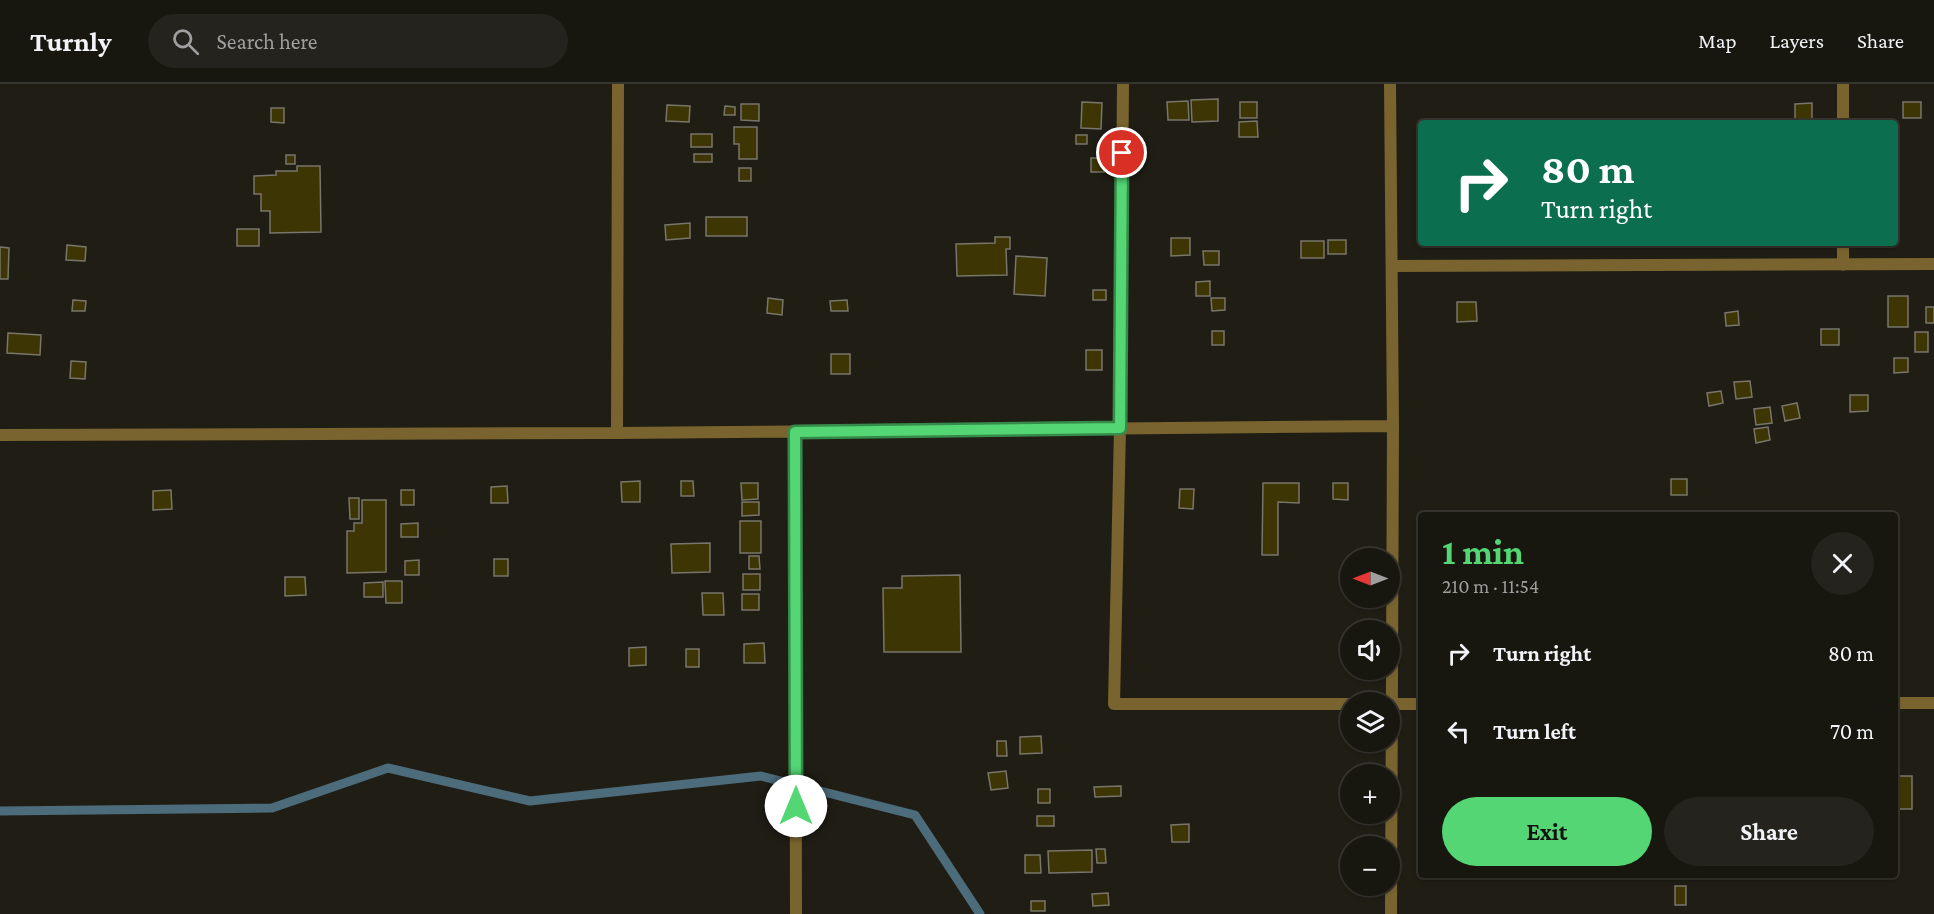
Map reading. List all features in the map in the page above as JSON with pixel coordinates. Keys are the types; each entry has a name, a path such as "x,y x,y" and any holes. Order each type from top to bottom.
{"street":[{"path":"617,433 618,84"},
{"path":"1123,84 1120,428 1114,704 1340,704"},
{"path":"1390,84 1394,426 1390,692"},
{"path":"1843,84 1843,120"},
{"path":"1843,246 1844,265"},
{"path":"1392,266 1934,264"},
{"path":"0,435 795,432 1394,426"},
{"path":"795,432 796,914"},
{"path":"1898,703 1934,703"},
{"path":"1400,704 1418,704"},
{"path":"1390,752 1390,914"}],"building":[{"path":"1218,99 1218,121 1192,122 1191,100"},
{"path":"1188,101 1189,120 1168,120 1167,102"},
{"path":"1082,102 1102,103 1101,129 1081,128"},
{"path":"1240,102 1257,102 1257,118 1240,118"},
{"path":"1903,102 1921,102 1921,118 1903,118"},
{"path":"1812,103 1812,119 1795,120 1795,104"},
{"path":"741,104 759,104 759,121 741,120"},
{"path":"667,105 690,106 689,122 666,121"},
{"path":"725,106 735,107 735,115 724,115"},
{"path":"271,108 284,108 284,123 271,122"},
{"path":"1257,121 1258,137 1239,137 1239,122"},
{"path":"734,127 757,127 757,159 739,159 739,144 734,144"},
{"path":"691,134 712,134 712,147 691,147"},
{"path":"1076,135 1087,135 1087,144 1076,144"},
{"path":"694,154 712,154 712,162 694,162"},
{"path":"286,155 295,155 295,164 286,164"},
{"path":"1091,158 1104,158 1104,172 1091,172"},
{"path":"297,166 320,166 321,232 270,233 270,211 261,211 261,194 254,194 254,176 276,175 276,171 297,171"},
{"path":"739,168 751,168 751,181 739,181"},
{"path":"706,217 747,217 747,236 706,236"},
{"path":"690,223 690,238 666,240 665,225"},
{"path":"237,229 259,229 259,246 237,246"},
{"path":"995,237 1010,237 1010,249 1006,249 1007,275 957,276 956,244 995,243"},
{"path":"1171,238 1190,238 1190,255 1171,256"},
{"path":"1328,240 1346,240 1346,254 1328,254"},
{"path":"1301,241 1324,241 1324,258 1301,258"},
{"path":"67,245 86,247 85,261 66,260"},
{"path":"0,247 9,248 8,279 0,279"},
{"path":"1203,251 1219,251 1219,265 1204,265"},
{"path":"1016,256 1047,258 1045,296 1014,294"},
{"path":"1210,281 1210,296 1196,296 1196,282"},
{"path":"1093,290 1106,290 1106,300 1093,300"},
{"path":"1888,296 1908,296 1908,327 1888,327"},
{"path":"768,298 783,300 782,315 767,313"},
{"path":"1211,298 1225,298 1225,310 1212,311"},
{"path":"73,300 86,301 85,311 72,311"},
{"path":"847,300 848,311 831,311 830,301"},
{"path":"1457,302 1476,302 1477,321 1457,322"},
{"path":"1926,307 1934,307 1934,323 1926,323"},
{"path":"1738,311 1739,325 1726,326 1725,313"},
{"path":"1821,329 1839,329 1839,345 1821,345"},
{"path":"1212,331 1224,331 1224,345 1212,345"},
{"path":"1915,332 1928,332 1928,352 1915,352"},
{"path":"8,333 41,335 40,355 7,353"},
{"path":"1086,350 1102,350 1102,370 1086,370"},
{"path":"831,354 850,354 850,374 831,374"},
{"path":"1894,358 1908,358 1908,372 1894,373"},
{"path":"71,361 86,362 85,379 70,378"},
{"path":"1750,381 1752,397 1736,399 1734,382"},
{"path":"1721,391 1723,403 1709,406 1707,393"},
{"path":"1850,395 1868,395 1868,411 1850,412"},
{"path":"1797,403 1800,418 1785,421 1782,406"},
{"path":"1770,407 1772,423 1756,425 1754,409"},
{"path":"1768,427 1770,440 1756,443 1754,429"},
{"path":"1671,479 1687,479 1687,495 1671,495"},
{"path":"640,481 640,502 622,502 621,482"},
{"path":"681,481 693,481 694,496 681,496"},
{"path":"741,483 758,483 758,499 742,500"},
{"path":"1263,483 1299,483 1299,503 1278,502 1278,555 1262,555"},
{"path":"1333,483 1348,483 1348,500 1333,499"},
{"path":"507,486 508,503 491,503 491,487"},
{"path":"1180,489 1194,489 1193,509 1179,508"},
{"path":"171,490 172,509 153,510 153,491"},
{"path":"401,490 414,490 414,505 401,505"},
{"path":"349,498 359,498 359,519 350,519"},
{"path":"362,500 386,500 386,572 347,573 347,531 354,531 354,523 362,523"},
{"path":"742,502 759,502 759,515 742,516"},
{"path":"740,521 761,521 761,553 740,553"},
{"path":"418,523 418,537 401,537 401,524"},
{"path":"710,543 710,572 672,573 671,544"},
{"path":"749,556 759,556 760,569 749,569"},
{"path":"494,559 508,559 508,576 494,576"},
{"path":"419,560 419,575 405,575 405,561"},
{"path":"743,574 760,574 760,590 743,590"},
{"path":"960,575 961,652 884,652 883,588 902,588 902,576"},
{"path":"285,577 305,577 306,595 285,596"},
{"path":"385,581 402,581 402,603 386,603"},
{"path":"383,582 383,597 364,597 364,583"},
{"path":"702,593 723,593 724,615 703,615"},
{"path":"742,594 759,594 759,610 742,610"},
{"path":"764,643 765,663 744,663 744,644"},
{"path":"646,647 646,665 629,666 629,648"},
{"path":"686,649 699,649 699,667 686,667"},
{"path":"1041,736 1042,753 1020,754 1020,737"},
{"path":"997,741 1006,741 1007,756 997,756"},
{"path":"1006,771 1008,788 991,790 988,773"},
{"path":"1898,776 1912,776 1912,809 1898,809"},
{"path":"1121,786 1121,796 1095,797 1094,787"},
{"path":"1038,789 1050,789 1050,803 1038,803"},
{"path":"1037,816 1054,816 1054,826 1037,826"},
{"path":"1189,824 1189,842 1172,842 1171,825"},
{"path":"1096,849 1105,849 1106,863 1097,863"},
{"path":"1092,850 1092,872 1049,873 1048,851"},
{"path":"1025,855 1040,855 1041,873 1025,873"},
{"path":"1675,886 1686,886 1686,905 1675,905"},
{"path":"1108,893 1109,905 1093,906 1092,894"},
{"path":"1031,901 1045,901 1045,911 1031,911"}],"waterway":[{"path":"0,811 272,808 388,768 530,801 761,776 915,815 980,914"}],"route":[{"path":"796,806 795,432 1120,428 1122,153"}]}
